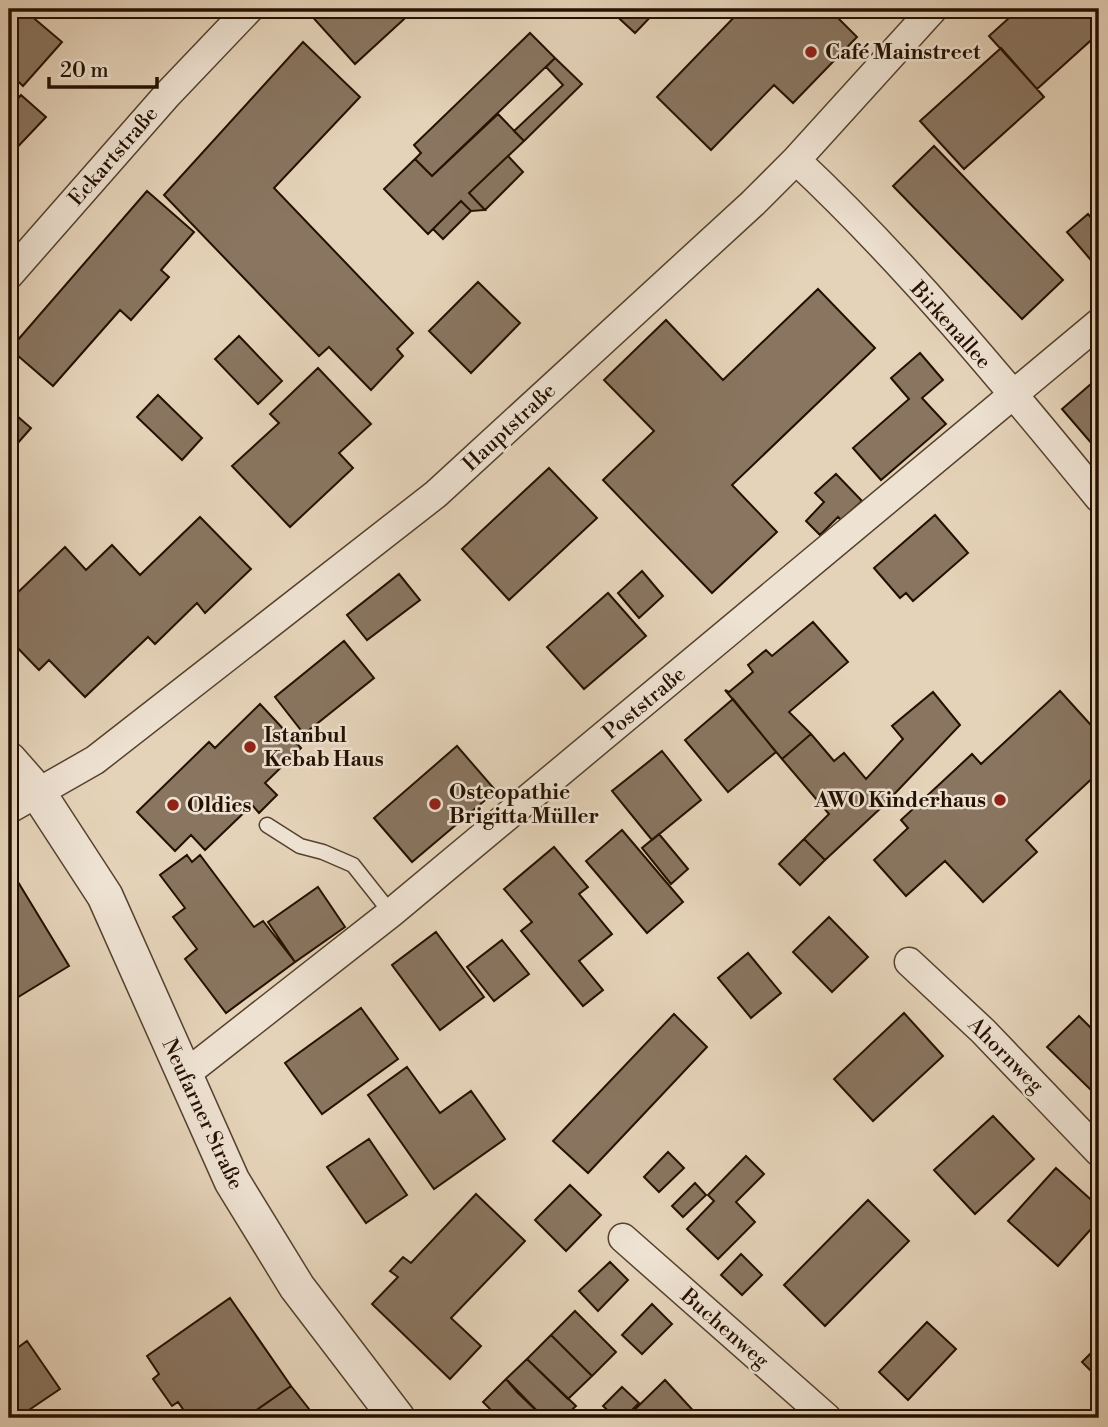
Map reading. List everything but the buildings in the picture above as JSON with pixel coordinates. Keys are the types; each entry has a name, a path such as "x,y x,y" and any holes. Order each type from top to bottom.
{"street":[{"name":"Eckartstraße","path":"9,275 167,95 249,9"},
{"name":"Hauptstraße","path":"24,801 95,760 436,494 796,160 933,9"},
{"name":"Birkenallee","path":"796,160 850,211 1013,395 1099,498"},
{"name":"Poststraße","path":"183,1076 391,913 1099,323"},
{"name":"Neufarner Straße","path":"9,760 24,801 105,896 232,1181 297,1287 397,1418"},
{"name":"Ahornweg","path":"909,962 983,1031 1099,1152"},
{"name":"Buchenweg","path":"623,1238 827,1418"}],"lane":[{"path":"267,825 300,846 323,852 353,866 391,913"}],"place":[{"name":"Café Mainstreet","path":"811,52"},
{"name":"Istanbul Kebab Haus","path":"250,747"},
{"name":"AWO Kinderhaus","path":"1000,800"},
{"name":"Osteopathie Brigitta Müller","path":"435,804"},
{"name":"Oldies","path":"173,805"}]}
